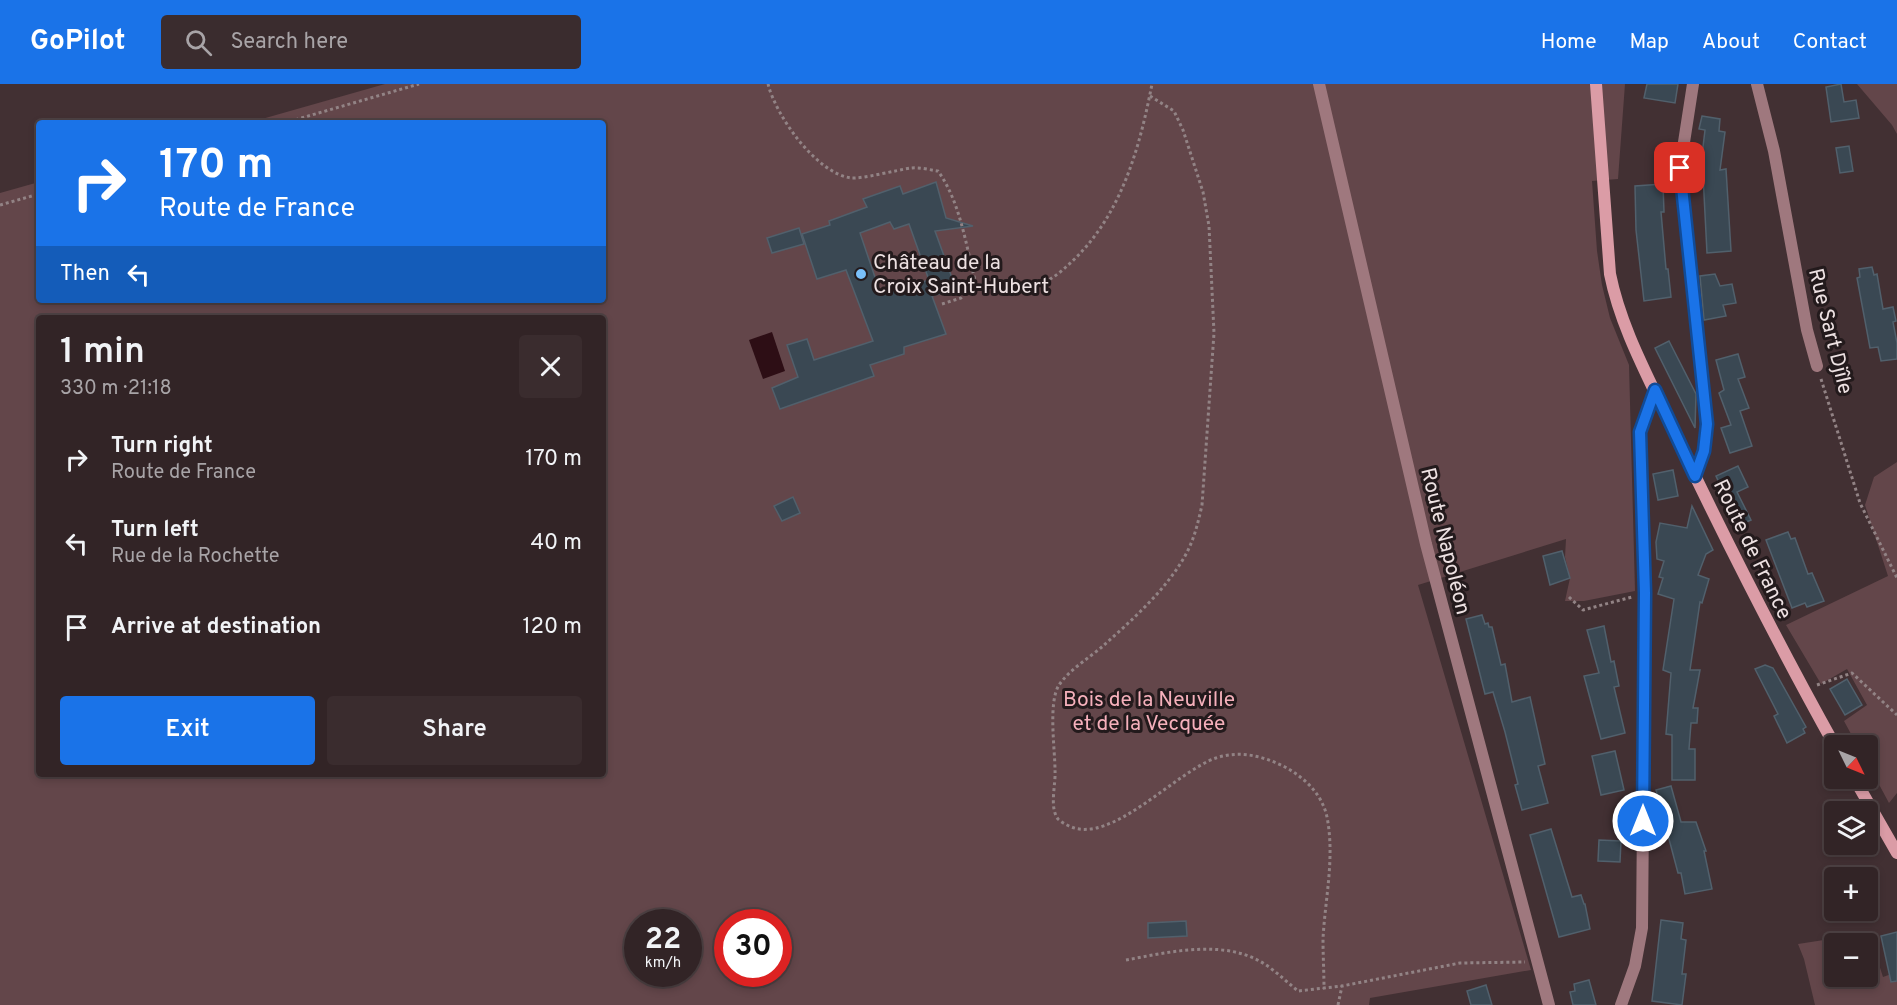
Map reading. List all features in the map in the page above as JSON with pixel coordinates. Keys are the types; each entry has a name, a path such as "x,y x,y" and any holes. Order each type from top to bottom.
{"main road":[{"name":"Route de France","path":"1596,84 1610,274 1615,299 1730,549 1829,735"},
{"path":"1860,789 1897,853"}],"street":[{"name":"Route Napoléon","path":"1319,84 1426,544 1549,1005"},
{"path":"1693,84 1680,168 1707,424 1704,451 1695,476"},
{"name":"Rue Sart Djîle","path":"1757,84 1774,151 1807,330 1817,366"},
{"path":"1621,1005 1635,966 1641,928 1645,593 1640,432 1655,390"}],"path":[{"path":"294,120 419,84"},
{"path":"768,84 781,115 794,134 810,154 828,168 852,178 914,168 939,171 955,202 976,284"},
{"path":"942,304 961,298 976,284 1014,288 1032,287 1055,277 1077,257 1095,236 1114,206 1126,181 1143,130 1152,84"},
{"path":"1150,96 1174,111 1183,130 1203,192 1209,226 1214,343 1202,505 1196,531 1186,555 1169,581 1129,622 1058,686 1053,722 1055,773 1053,810 1059,821 1077,830 1096,829 1119,820 1143,806 1193,769 1216,758 1245,753 1273,762 1300,775 1318,795 1326,816 1330,843 1323,939 1324,989"},
{"path":"0,205 36,195"},
{"name":"Rue Sart Djîle","path":"1817,366 1860,503 1897,578"},
{"path":"1569,597 1583,610 1645,593"},
{"path":"1804,690 1852,673 1897,716"},
{"path":"1126,960 1199,949 1233,951 1265,964 1298,991 1342,986 1460,963 1515,963 1537,960"},
{"path":"1338,1005 1342,986"}],"green space":[{"name":"Bois de la Neuville et de la Vecquée","path":"385,84 1625,84 1618,179 1592,181 1602,285 1610,318 1629,365 1635,591 1584,601 1565,601 1570,578 1565,557 1566,539 1418,585 1531,970 1370,998 1369,1005 0,1005 0,193 36,183 36,303 606,303 606,120 259,120"},
{"path":"1857,84 1897,84 1897,134 1892,125"},
{"path":"1897,462 1897,793 1889,803 1878,783 1878,735 1852,735 1844,721 1867,705 1847,669 1821,684 1786,625 1888,576 1865,505 1874,477"},
{"path":"1824,940 1824,987 1878,987 1878,961 1883,977 1897,972 1897,1005 1815,1005 1798,944"}],"shaded area":[{"path":"772,332 785,371 763,379 749,340"}],"building":[{"path":"1647,84 1678,84 1675,103 1644,98"},
{"path":"1841,84 1844,102 1856,100 1859,118 1831,122 1826,87"},
{"path":"1702,116 1720,119 1719,131 1725,132 1720,170 1726,169 1731,251 1707,253 1702,155 1705,130 1699,129"},
{"path":"1849,146 1853,171 1840,173 1836,148"},
{"name":"Château de la Croix Saint-Hubert","path":"936,182 946,218 973,226 935,231 956,289 932,296 946,334 904,347 904,354 870,365 874,376 780,409 772,388 798,377 787,345 807,339 814,360 873,341 846,270 817,279 802,234 830,225 829,221 867,207 863,199 900,186 903,194","holes":["890,222 894,229 909,224 929,280 881,295 860,233"]},
{"path":"1663,184 1664,212 1661,212 1671,297 1644,301 1636,230 1635,186"},
{"path":"799,228 804,244 772,253 767,238"},
{"path":"1872,267 1874,275 1877,274 1883,309 1893,307 1896,321 1893,322 1897,359 1881,361 1878,347 1870,348 1857,278 1860,277 1859,269"},
{"path":"1715,274 1720,286 1732,284 1736,303 1723,305 1726,316 1704,320 1700,276"},
{"path":"1669,341 1696,394 1695,428 1655,348"},
{"path":"1738,354 1745,377 1738,379 1749,408 1740,411 1752,446 1730,453 1721,428 1731,425 1719,393 1724,390 1716,360"},
{"path":"1738,466 1748,487 1737,492 1751,520 1739,525 1716,476"},
{"path":"1673,470 1678,496 1658,500 1653,474"},
{"path":"793,497 800,513 782,521 774,506"},
{"path":"1692,506 1713,550 1706,554 1698,575 1709,579 1702,603 1700,602 1690,670 1700,670 1693,708 1698,708 1697,723 1691,723 1689,749 1695,749 1695,780 1672,780 1672,735 1666,734 1671,673 1663,670 1674,599 1658,594 1663,578 1659,577 1664,561 1657,559 1656,542 1660,523 1687,528"},
{"path":"1788,532 1791,539 1795,538 1808,574 1812,573 1824,601 1807,607 1805,603 1792,608 1766,540"},
{"path":"1562,551 1570,578 1550,585 1543,556"},
{"path":"1482,615 1485,624 1488,623 1489,627 1492,627 1501,665 1505,664 1512,702 1530,697 1545,764 1538,766 1548,803 1522,810 1505,732 1493,692 1485,694 1466,619"},
{"path":"1604,626 1611,662 1614,661 1619,686 1614,687 1625,733 1601,739 1584,676 1599,673 1587,630"},
{"path":"1765,665 1773,668 1806,727 1803,729 1805,733 1787,743 1774,716 1778,714 1755,669"},
{"path":"1847,679 1862,705 1845,715 1830,689"},
{"path":"1615,751 1624,790 1601,795 1592,756"},
{"path":"1671,786 1681,822 1696,822 1706,851 1704,851 1712,889 1685,894 1656,790"},
{"path":"1551,829 1572,897 1581,895 1590,929 1559,937 1530,835"},
{"path":"1599,840 1621,841 1620,862 1598,861"},
{"path":"1661,920 1683,923 1681,939 1686,940 1682,974 1686,974 1682,1005 1652,1001"},
{"path":"1186,921 1187,936 1148,938 1148,923"},
{"path":"1897,932 1897,981 1891,982 1881,936"},
{"path":"1589,980 1596,1005 1573,1005 1570,992 1575,991 1574,984"},
{"path":"1486,985 1492,1005 1471,1005 1467,991"}],"place":[{"name":"Château de la Croix Saint-Hubert","path":"861,274"}],"route":[{"path":"1643,821 1645,593 1640,432 1655,390 1695,476 1704,451 1707,424 1680,168"}]}
